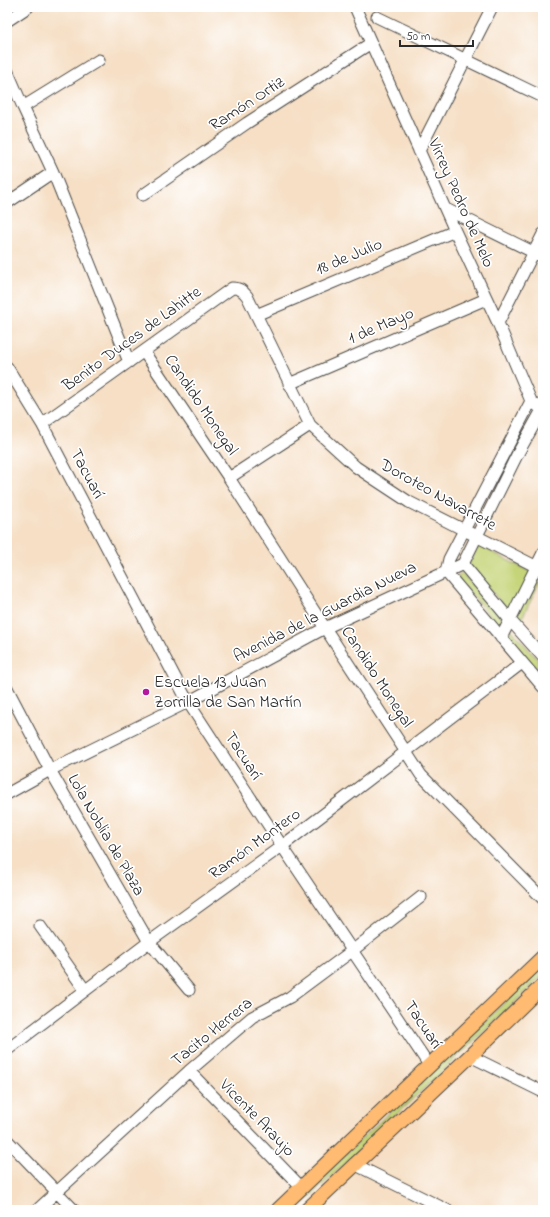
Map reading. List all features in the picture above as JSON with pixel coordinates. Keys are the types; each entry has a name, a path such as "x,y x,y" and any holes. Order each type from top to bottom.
{"main road":[{"path":"278,1210 543,958"},
{"path":"307,1210 543,985"}],"street":[{"path":"7,21 28,7"},
{"name":"Virrey Pedro de Melo","path":"355,7 455,231 498,323 531,400 542,410"},
{"path":"419,151 492,7"},
{"path":"377,17 543,97"},
{"name":"Ramón Ortiz","path":"143,195 247,124 371,43"},
{"path":"22,108 99,60"},
{"path":"7,70 10,89 22,108 53,172 130,362"},
{"path":"7,203 53,172"},
{"path":"446,209 538,255"},
{"name":"18 de Julio","path":"256,315 455,231"},
{"path":"498,323 538,255 543,234"},
{"name":"Benito Duces de Lahitte","path":"42,424 232,288 238,288 244,292"},
{"name":"Doroteo Navarrete","path":"244,292 310,425 356,467 409,502 539,568"},
{"name":"1 de Mayo","path":"289,384 486,299"},
{"name":"Candido Monegal","path":"144,352 229,478 324,628 421,775 430,786 543,899"},
{"name":"Tacuarí","path":"7,367 42,424 188,702 282,846 429,1065"},
{"path":"531,400 448,559 446,572 543,687"},
{"path":"542,410 463,564 543,657"},
{"path":"229,478 310,425"},
{"path":"501,638 539,568 543,553"},
{"name":"Avenida de la Guardia Nueva","path":"7,794 50,770 188,702 324,628 463,564"},
{"name":"Ramón Montero","path":"7,1050 149,942 282,846 522,663"},
{"name":"Lola Noblia de Plaza","path":"7,688 50,770 149,942 189,990"},
{"name":"Tacito Herrera","path":"37,1210 189,1071 252,1017 290,997 352,951 421,896"},
{"path":"40,926 86,990"},
{"path":"470,1056 543,1092"},
{"name":"Vicente Araujo","path":"189,1071 302,1188"},
{"path":"7,1140 74,1210"},
{"path":"354,1164 447,1210"}],"green space":[{"path":"478,545 542,578 519,624 469,564"},
{"path":"462,573 543,666 543,676 457,578"},
{"path":"543,966 543,975 296,1210 287,1210"}],"place":[{"name":"Escuela 13 Juan Zorrilla de San Martín","path":"146,692"}]}
